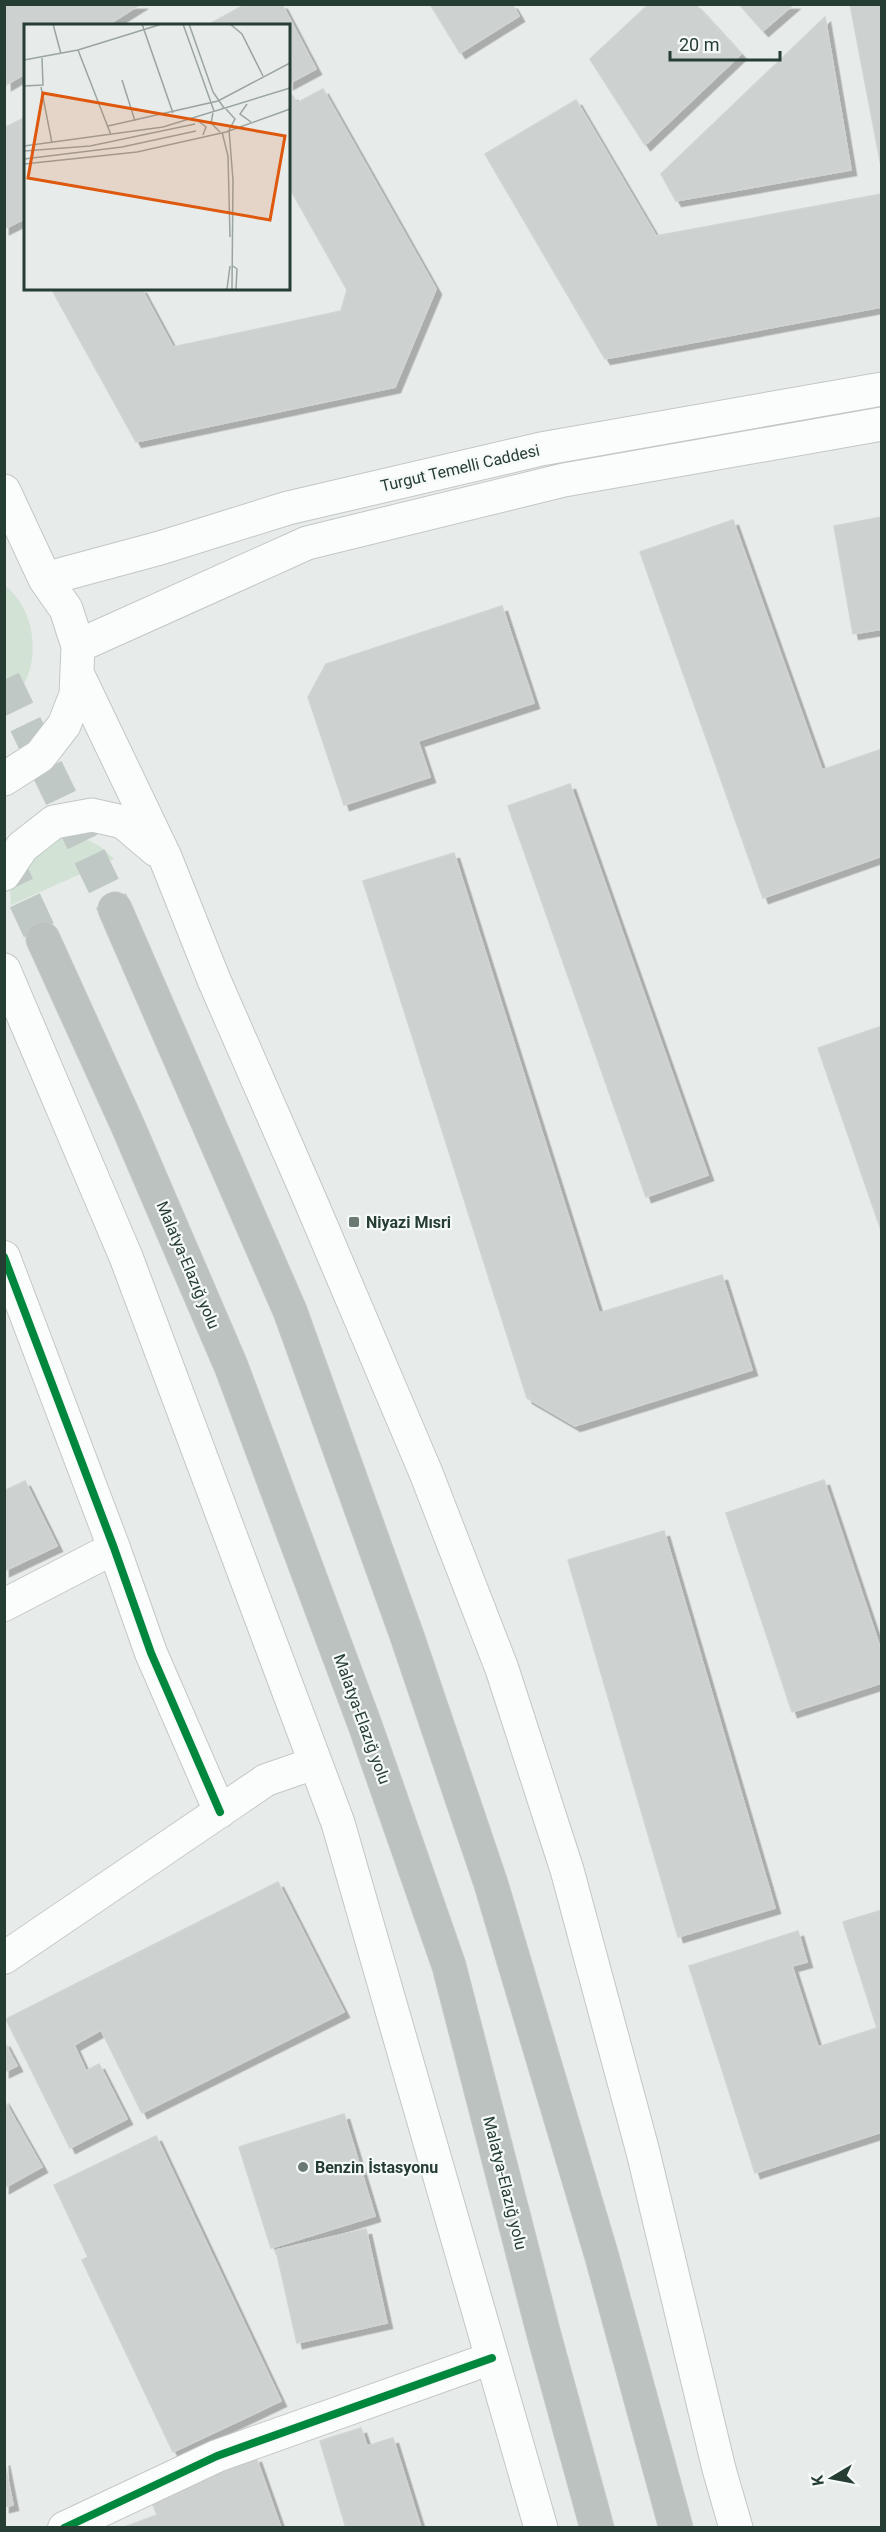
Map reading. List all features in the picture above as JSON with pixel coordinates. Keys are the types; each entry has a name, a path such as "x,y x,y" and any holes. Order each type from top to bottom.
{"highway":[{"path":"115,909 291,1311 407,1636 495,1896 602,2257 676,2528"},
{"name":"Malatya-Elazığ yolu","path":"43,939 127,1124 231,1366 361,1714 449,1966 544,2335 597,2528"}],"main road":[{"name":"Turgut Temelli Caddesi","path":"45,579 160,548 288,508 541,448 882,389"},
{"path":"77,659 307,543 564,480 882,424"},
{"path":"4,491 45,579 66,609 77,659 165,857 214,981 426,1473 502,1669 567,1870 644,2152 719,2469 736,2528"},
{"path":"4,552 26,562 45,579"},
{"path":"4,779 39,756 64,724 76,695 77,659"},
{"path":"4,874 22,847 54,822 92,815 123,822 165,857"},
{"path":"4,970 126,1257 338,1823 541,2528"}],"street":[{"path":"4,1257 114,1548 151,1653 219,1812"},
{"path":"4,1605 114,1548"},
{"path":"4,1958 266,1780 315,1764"},
{"path":"64,2528 217,2456 492,2358"}],"green space":[{"path":"4,585 23,607 32,634 33,649 27,678 5,707"},
{"path":"73,835 95,844 114,859 11,905 10,887 15,870 53,837"}],"building":[{"path":"4,4 141,4 109,24 24,24 24,74 6,85"},
{"path":"246,4 282,4 316,69 290,83 290,24 210,24"},
{"path":"430,4 512,4 519,16 460,53"},
{"path":"649,4 695,4 741,54 645,145 590,59"},
{"path":"739,4 794,4 763,31"},
{"path":"850,4 882,4 882,171"},
{"path":"825,17 851,170 676,201 661,174"},
{"path":"323,89 436,289 395,387 136,442 52,290 142,290 173,347 341,311 347,290 290,189 290,96 292,95 297,103"},
{"path":"576,100 656,236 882,194 882,307 605,359 485,154"},
{"path":"24,118 24,219 4,229 4,128"},
{"path":"882,517 882,629 853,634 834,526"},
{"path":"733,520 822,770 882,749 882,856 763,898 640,552"},
{"path":"502,606 534,703 418,741 430,777 344,805 308,697 326,664"},
{"path":"570,784 708,1175 646,1197 508,806"},
{"path":"454,853 599,1313 722,1275 752,1370 575,1426 527,1398 363,881"},
{"path":"882,1026 882,1233 818,1048"},
{"path":"824,1480 882,1653 882,1683 792,1712 726,1513"},
{"path":"25,1481 57,1546 4,1571 4,1491"},
{"path":"664,1531 775,1908 678,1937 568,1560"},
{"path":"278,1882 344,2012 142,2113 101,2030 74,2045 86,2071 99,2064 127,2119 70,2148 6,2019"},
{"path":"882,1910 882,2132 755,2173 689,1966 798,1931 807,1962 792,1966 818,2047 877,2028 843,1922"},
{"path":"4,2041 17,2066 4,2072"},
{"path":"4,2100 42,2167 4,2188"},
{"name":"Benzin İstasyonu","path":"344,2114 375,2216 271,2248 239,2147"},
{"path":"156,2136 281,2401 173,2452 82,2260 88,2257 54,2185"},
{"path":"366,2229 387,2323 297,2343 276,2250"},
{"path":"361,2428 367,2446 393,2438 421,2528 346,2528 320,2441"},
{"path":"256,2457 281,2528 122,2528 157,2515 149,2494"},
{"path":"4,2460 13,2505 4,2507"}],"tunnel":[{"path":"4,680 115,909"},
{"path":"4,856 43,939"}],"cycle path":[{"path":"4,1257 114,1548 151,1653 220,1812"},
{"path":"64,2528 217,2456 492,2358"}],"place":[{"name":"Niyazi Mısri","path":"354,1222"},
{"name":"Benzin İstasyonu","path":"303,2167"}]}
